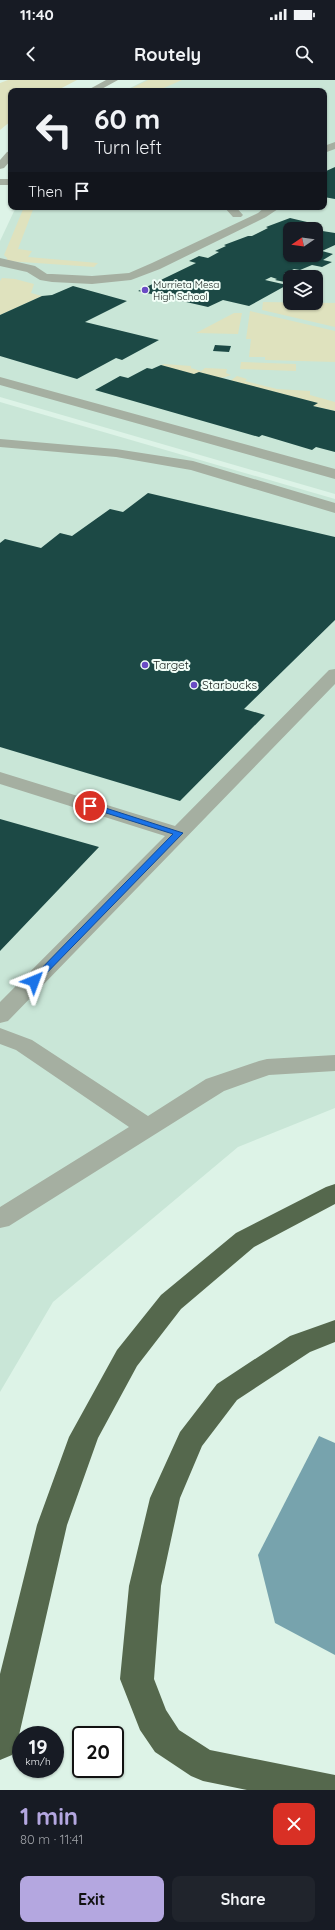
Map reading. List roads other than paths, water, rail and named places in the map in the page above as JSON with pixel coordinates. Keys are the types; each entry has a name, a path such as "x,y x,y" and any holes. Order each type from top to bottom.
{"highway":[{"path":"0,1744 52,1525 84,1437 127,1358 171,1302 245,1240 335,1193"},
{"path":"330,1790 203,1765 167,1741 152,1719 137,1678 144,1586 165,1498 190,1440 227,1392 300,1344 335,1331"}],"street":[{"path":"97,88 113,80"},
{"path":"0,166 8,157"},
{"path":"0,262 31,269 44,277 92,280 131,276 156,266 270,210"},
{"path":"225,220 233,211"},
{"path":"0,272 52,268 96,271 108,270 128,264"},
{"path":"0,381 335,474"},
{"path":"0,444 116,453 193,466 335,508"},
{"path":"0,1016 335,674"},
{"path":"0,778 178,833"},
{"path":"0,1036 24,1045 147,1127"},
{"path":"0,1218 215,1085 267,1067 335,1063"}],"water":[{"path":"319,1436 335,1443 335,1655 275,1623 258,1555"}],"place":[{"name":"Murrieta Mesa High School","path":"145,290"},
{"name":"Target","path":"145,665"},
{"name":"Starbucks","path":"194,685"}]}
